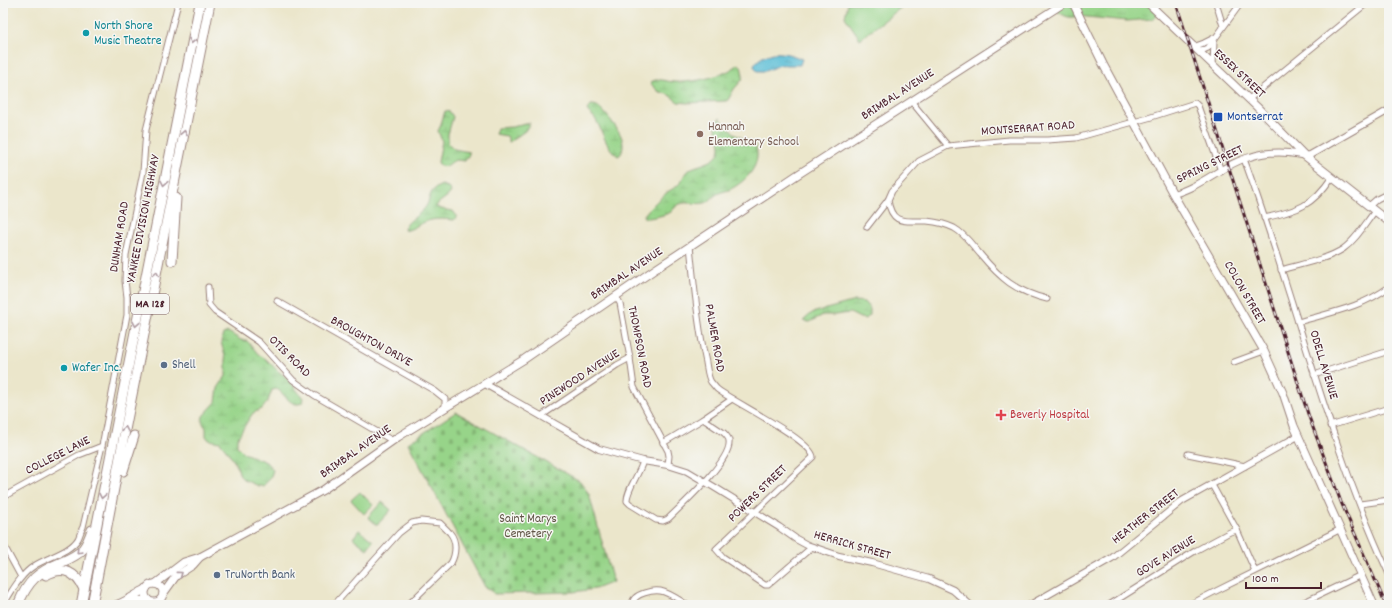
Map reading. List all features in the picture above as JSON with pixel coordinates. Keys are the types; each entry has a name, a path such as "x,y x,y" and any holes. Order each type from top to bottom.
{"highway":[{"name":"YANKEE DIVISION HIGHWAY","path":"81,605 200,3"},
{"name":"YANKEE DIVISION HIGHWAY","path":"92,605 210,3"},
{"path":"172,261 179,159"},
{"path":"100,565 122,474 134,436"},
{"path":"18,605 28,585 36,575 75,556 83,549 98,518"},
{"path":"21,605 24,597 32,587 42,577 51,572 68,571 75,575 84,589"}],"main road":[{"name":"BRIMBAL AVENUE","path":"200,557 323,490 394,441 485,384 616,297 690,246 1064,3"},
{"name":"COLON STREET","path":"1073,3 1173,194 1264,352 1283,393 1298,436 1374,605"},
{"name":"ESSEX STREET","path":"1148,3 1249,99 1305,156 1389,222"},
{"path":"116,605 128,601 139,592 155,584 184,562 200,557"},
{"path":"128,601 156,602 161,599 176,576 193,565 200,557"},
{"path":"155,584 160,587 161,599"},
{"path":"146,589 146,595 149,602"}],"street":[{"name":"DUNHAM ROAD","path":"3,605 21,577 48,557 63,551 78,539 83,527 102,446 127,315 125,281 126,255 144,172 146,130 178,3"},
{"path":"1216,3 1223,26"},
{"path":"1199,52 1208,48 1223,26 1242,3"},
{"path":"1249,99 1367,3"},
{"path":"1193,47 1204,44 1215,38"},
{"path":"1213,65 1213,47 1215,38"},
{"path":"911,101 948,146"},
{"name":"MONTSERRAT ROAD","path":"867,227 888,200 892,191 919,161 948,146 1009,140 1076,138 1195,103 1197,104 1221,171"},
{"path":"1305,156 1319,151 1389,110"},
{"name":"SPRING STREET","path":"1173,194 1188,190 1244,159 1256,155 1278,153 1305,156"},
{"name":"ODELL AVENUE","path":"1244,159 1298,322 1330,426 1389,574"},
{"path":"1264,218 1306,205 1323,191 1332,177"},
{"path":"1281,270 1324,257 1344,248 1352,241 1377,199 1389,193"},
{"path":"888,200 889,210 895,218 941,223 955,229 963,234 989,264 1016,288 1028,294 1047,299"},
{"name":"PALMER ROAD","path":"690,246 702,342 707,370 711,381 717,388 732,399 746,406 786,432 808,448 812,453"},
{"name":"OTIS ROAD","path":"208,287 209,305 215,312 259,342 293,380 314,395 394,441"},
{"path":"1298,322 1364,302 1389,287"},
{"name":"THOMPSON ROAD","path":"616,297 620,303 634,387 669,454 668,465"},
{"name":"BROUGHTON DRIVE","path":"277,302 435,391 445,399 446,408"},
{"path":"1314,375 1389,351"},
{"path":"1234,362 1264,352"},
{"name":"PINEWOOD AVENUE","path":"541,416 617,365 630,358"},
{"name":"HERRICK STREET","path":"485,384 599,448 643,461 683,469 755,512 796,539 812,547 839,556 872,563 929,579 953,590 970,605"},
{"path":"663,443 703,419 732,399"},
{"path":"1330,426 1389,408"},
{"path":"643,461 641,469 628,494 627,499 630,504 663,522 668,519 706,482 721,462 728,448 729,441 727,436 703,419"},
{"name":"HEATHER STREET","path":"1030,605 1112,558 1182,501 1298,436"},
{"name":"COLLEGE LANE","path":"3,497 79,455 102,446"},
{"name":"POWERS STREET","path":"812,453 813,457 716,549 723,557 765,585 771,583 812,547"},
{"path":"1188,454 1245,466"},
{"path":"1212,485 1236,530 1255,571"},
{"path":"1360,504 1389,500"},
{"path":"334,605 399,533 412,523 421,521 440,523 453,537 455,549 454,558 408,605"},
{"path":"1189,605 1341,529"},
{"name":"GOVE AVENUE","path":"1110,605 1195,551 1236,530"},
{"path":"3,544 21,577"},
{"path":"1298,605 1361,575"},
{"path":"632,605 634,598 640,595 654,591 662,591 687,605"}],"green space":[{"path":"848,3 907,3 860,39 845,17"},
{"path":"1059,3 1158,3 1160,12 1152,19 1127,21 1077,16 1069,17 1058,12"},
{"path":"738,64 741,66 743,75 742,80 726,101 678,102 669,95 658,91 651,84 651,82 657,80 682,82 709,78 726,72"},
{"path":"591,105 597,106 603,111 620,133 623,141 623,148 620,155 618,156 610,148 596,120 587,110"},
{"path":"445,111 450,112 453,117 448,134 448,143 454,149 469,152 469,154 465,161 456,160 444,167 438,162 442,141 438,131"},
{"path":"720,118 736,135 755,144 757,158 752,171 742,182 729,190 717,194 707,202 683,203 677,205 669,213 644,218 644,215 650,208 669,191 676,187 688,171 712,160 717,156 720,151 720,146 716,127"},
{"path":"530,123 525,131 508,143 507,136 495,134 497,128 512,127"},
{"path":"442,185 448,187 451,192 436,207 453,211 456,218 454,220 439,219 428,221 405,231 404,229 408,223 427,205 433,190"},
{"path":"855,301 864,302 870,309 870,315 866,319 850,313 823,315 810,322 803,321 812,313"},
{"path":"228,332 241,340 247,341 258,354 266,359 288,379 303,398 302,403 295,404 288,400 277,389 272,390 268,401 262,409 253,413 237,439 237,446 244,453 266,462 273,470 270,479 263,486 258,486 244,480 240,476 237,466 220,442 209,440 206,436 206,428 202,422 203,416 216,402 218,388 226,376 226,360 221,342 223,334"},
{"name":"Saint Marys Cemetery","path":"456,412 580,481 589,494 613,582 595,589 573,592 494,594 490,589 485,587 408,443"},
{"path":"360,492 373,505 364,514 351,500"},
{"path":"382,502 391,510 377,525 368,517"},
{"path":"359,530 373,541 367,549 353,538"}],"water":[{"path":"773,53 788,54 802,59 800,65 780,65 766,71 757,71 754,66 757,61 764,56"}],"railway":[{"path":"1176,3 1309,417 1341,502 1386,605"}],"place":[{"name":"North Shore Music Theatre","path":"86,33"},
{"name":"Montserrat","path":"1218,117"},
{"name":"Hannah Elementary School","path":"700,134"},
{"name":"Shell","path":"164,365"},
{"name":"Wafer Inc.","path":"64,368"},
{"name":"Beverly Hospital","path":"1001,415"},
{"name":"TruNorth Bank","path":"217,575"}]}
